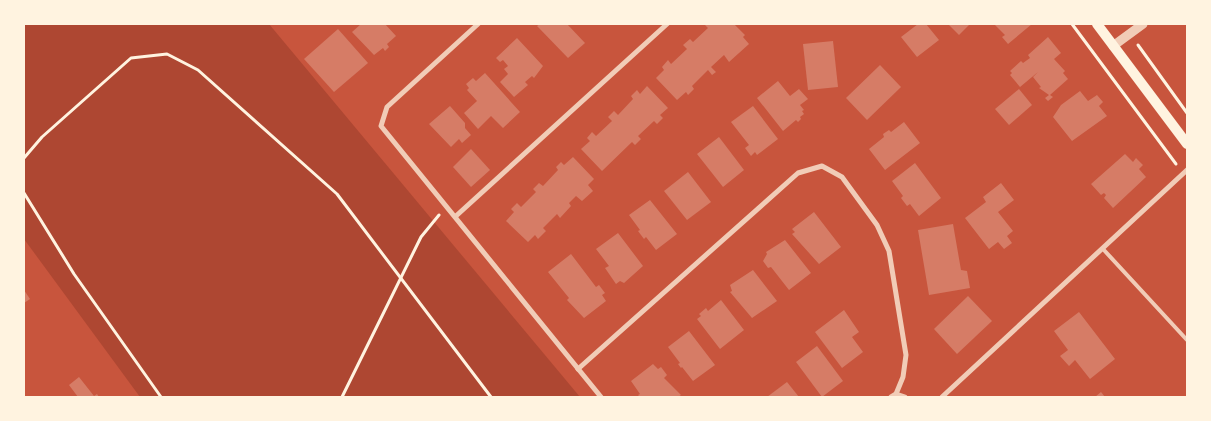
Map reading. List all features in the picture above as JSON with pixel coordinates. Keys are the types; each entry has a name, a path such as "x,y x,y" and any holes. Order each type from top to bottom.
{"main road":[{"path":"1097,24 1187,144"}],"street":[{"path":"478,24 386,107 382,126 601,397"},
{"path":"456,216 668,24"},
{"path":"1113,46 1143,24"},
{"path":"578,369 798,173 822,166 842,177 877,225 889,251 906,355 903,377 893,395 905,397"},
{"path":"942,397 1185,172"}],"lane":[{"path":"1103,249 1187,340"}],"path":[{"path":"1072,24 1185,172"},
{"path":"1130,34 1187,113"},
{"path":"24,158 42,137 132,58 167,54 198,70 337,194 491,397"},
{"path":"24,193 74,274 161,397"},
{"path":"342,397 420,237 447,205"}],"shaded area":[{"path":"24,24 269,24 580,397 140,397 24,239"}],"building":[{"path":"361,24 385,24 396,36 387,44 389,47 385,51 383,48 374,55 352,32"},
{"path":"540,24 567,24 585,43 568,58 537,26"},
{"path":"706,24 734,24 745,35 743,37 749,44 729,62 724,55 711,67 716,72 712,75 708,70 692,86 694,89 688,95 686,92 677,100 656,78 664,70 662,67 668,60 671,64 687,49 683,45 690,39 693,42 708,28"},
{"path":"918,24 926,24 939,40 917,57 901,37"},
{"path":"948,24 970,24 959,35"},
{"path":"994,24 1032,24 1008,44 1002,37 1005,35"},
{"path":"338,29 368,63 334,92 304,59"},
{"path":"1048,37 1061,53 1054,59 1065,71 1063,73 1068,79 1050,95 1053,97 1048,101 1045,98 1049,95 1039,88 1041,87 1033,77 1038,72 1020,87 1010,75 1012,73 1010,71 1021,61 1023,63 1030,58 1028,55"},
{"path":"517,38 543,66 534,78 532,76 525,82 528,85 514,97 500,82 508,74 504,69 508,66 503,60 500,62 496,58"},
{"path":"833,41 838,87 808,90 803,44"},
{"path":"880,65 901,87 867,120 846,98"},
{"path":"485,73 520,112 503,128 491,116 478,129 464,113 477,101 467,90 469,88 466,84 473,78 476,81"},
{"path":"778,81 790,96 799,89 808,99 800,105 804,110 802,111 804,114 800,117 801,119 798,122 796,120 783,131 757,98"},
{"path":"647,86 668,108 660,115 663,118 657,124 654,121 638,136 641,139 635,145 632,142 602,171 581,149 590,141 587,138 592,132 596,136 612,121 608,117 614,111 618,115 633,99 631,96 637,90 640,94"},
{"path":"1019,89 1032,105 1009,125 995,109"},
{"path":"1080,91 1088,101 1097,95 1103,102 1099,106 1107,116 1072,141 1053,117 1061,105"},
{"path":"450,106 465,123 465,128 471,135 462,143 459,139 451,147 429,124"},
{"path":"753,106 778,139 757,155 755,152 751,156 745,148 749,145 731,122"},
{"path":"904,122 920,143 885,170 869,149 884,137 883,134 889,130 891,132"},
{"path":"719,137 744,170 723,187 697,154"},
{"path":"471,149 490,170 471,187 453,167"},
{"path":"1125,154 1133,162 1136,158 1143,165 1139,169 1146,177 1113,208 1104,198 1106,195 1104,193 1101,195 1091,184"},
{"path":"573,157 594,179 588,185 593,191 582,201 576,196 569,203 571,206 560,218 557,214 543,228 546,231 538,239 535,235 528,242 506,221 514,212 511,209 517,203 521,207 536,192 533,189 539,183 543,186 558,170 556,167 561,162 564,165"},
{"path":"915,163 941,198 919,216 910,204 907,206 901,198 903,196 892,181"},
{"path":"688,172 711,202 687,220 664,191"},
{"path":"1001,183 1014,200 998,212 1013,231 1007,236 1012,243 1004,249 998,242 989,249 965,218 986,202 983,197"},
{"path":"650,200 677,234 656,250 646,237 644,239 629,215"},
{"path":"814,212 841,247 819,264 792,234 795,232 792,229"},
{"path":"953,224 961,270 967,271 970,288 929,295 918,230"},
{"path":"618,233 643,266 624,283 620,281 616,284 605,268 609,266 596,249"},
{"path":"785,240 811,273 789,290 771,267 768,268 763,261 767,254 766,252"},
{"path":"571,254 596,287 599,285 605,293 602,295 606,301 584,318 567,300 569,298 548,272"},
{"path":"753,270 777,301 752,318 730,292 732,291 730,285"},
{"path":"24,290 30,299 24,303"},
{"path":"968,296 992,321 957,354 934,329"},
{"path":"721,300 744,330 720,349 697,319 701,316 699,314 706,308 708,311"},
{"path":"844,310 859,332 852,337 863,352 842,368 815,332"},
{"path":"1079,312 1115,359 1090,379 1075,360 1069,366 1060,356 1068,350 1054,331"},
{"path":"689,331 715,365 693,381 678,364 680,363 668,347"},
{"path":"817,346 843,381 822,397 796,362"},
{"path":"653,364 658,369 661,367 667,375 664,378 681,395 678,397 640,397 638,395 640,394 631,381"},
{"path":"79,377 94,396 97,394 99,397 78,397 69,385"},
{"path":"787,382 799,397 767,397"},
{"path":"1101,392 1105,397 1095,397"}]}
